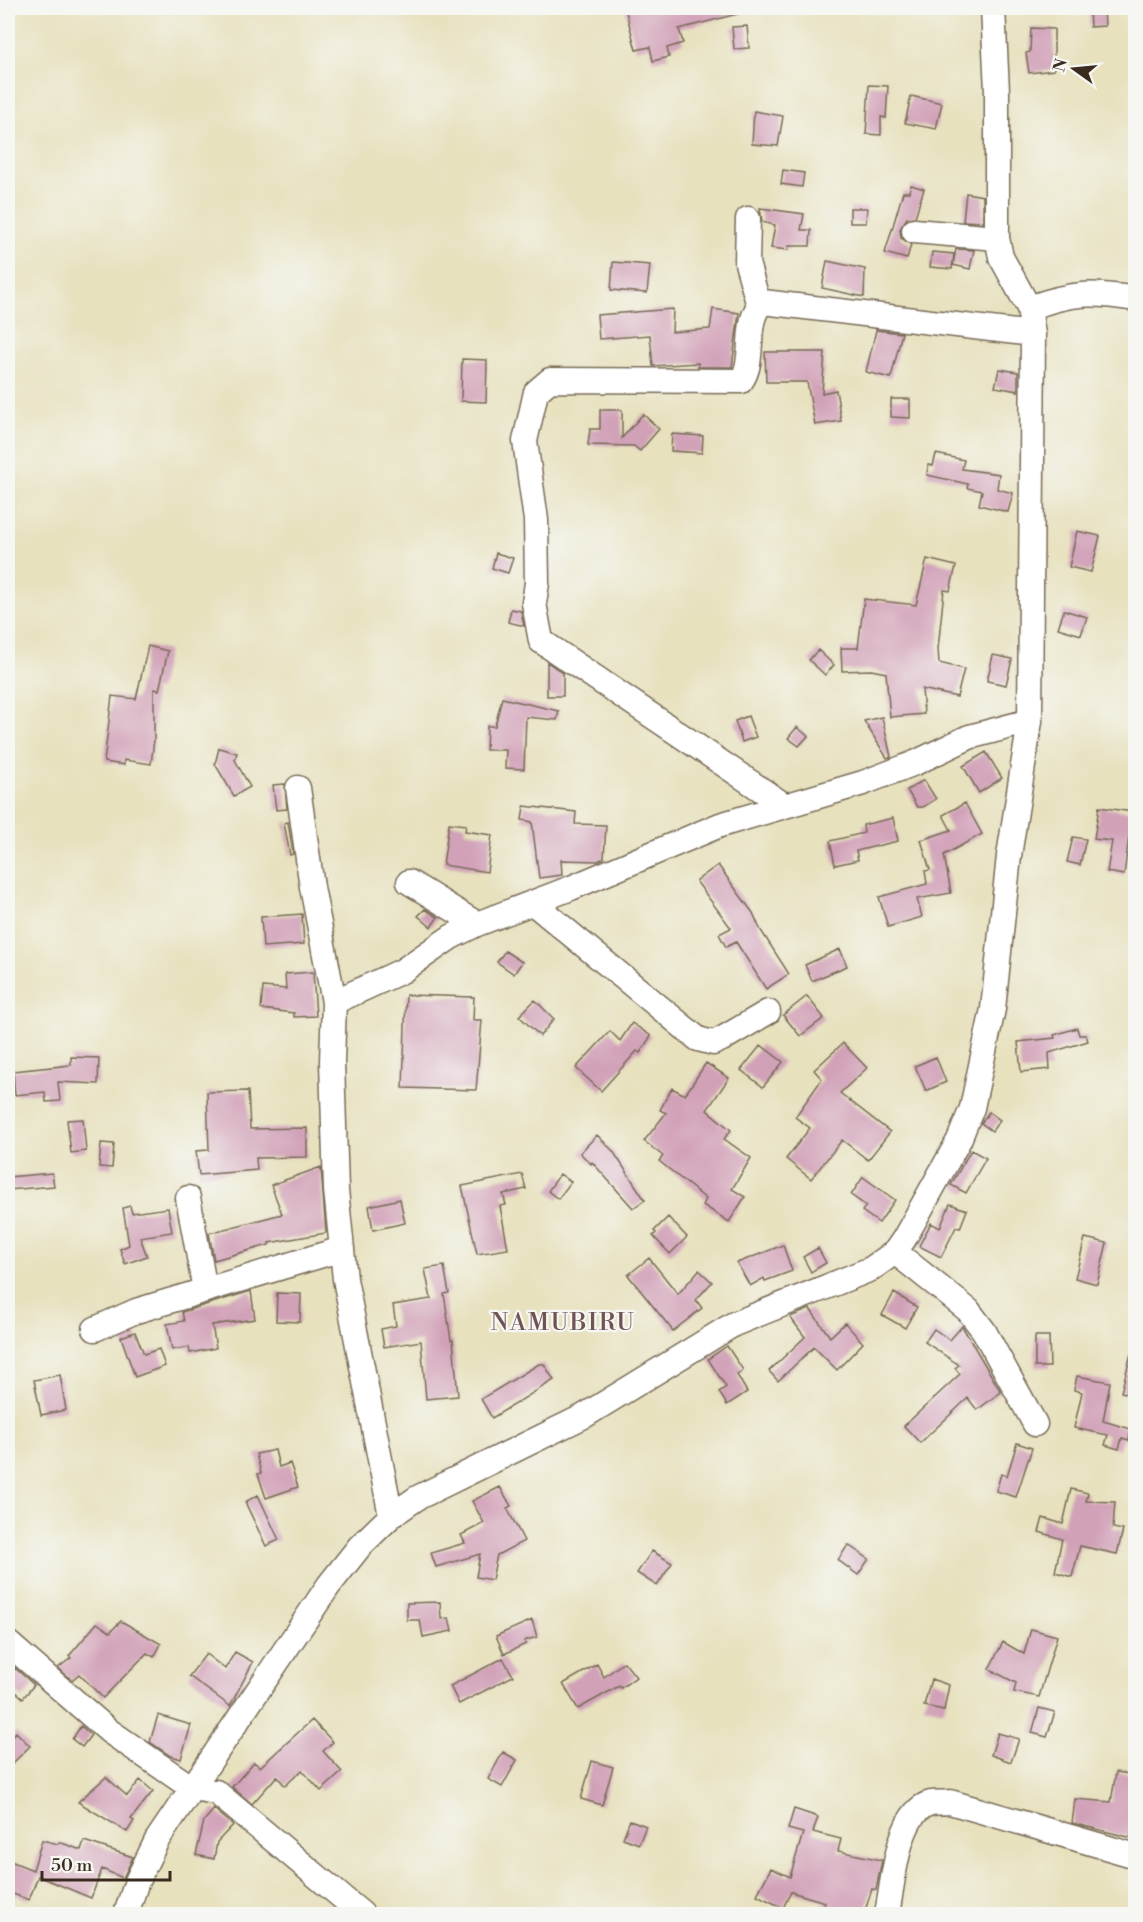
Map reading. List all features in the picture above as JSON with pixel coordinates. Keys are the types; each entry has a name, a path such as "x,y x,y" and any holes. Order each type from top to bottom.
{"street":[{"path":"126,1914 137,1881 156,1840 329,1585 360,1546 391,1516 417,1498 584,1416 734,1324 871,1269 895,1252 959,1140 972,1108 993,1009 1009,856 1030,721 1033,334 1029,308 1001,257 997,238 997,91 993,8"},
{"path":"748,219 747,262 759,306"},
{"path":"914,231 997,238"},
{"path":"1029,308 1061,296 1083,294 1136,299"},
{"path":"784,805 541,641 534,603 537,584 536,520 525,441 536,392 550,380 741,381 747,368 755,313 759,306 769,302 1033,334"},
{"path":"334,1002 402,971 451,937 477,924 720,825 863,783 915,763 969,737 1030,721"},
{"path":"298,788 312,887 334,1002 333,1085 336,1190 345,1279 391,1516"},
{"path":"409,882 477,924"},
{"path":"533,903 698,1038 713,1042 722,1040 768,1012"},
{"path":"188,1198 205,1290"},
{"path":"95,1329 136,1311 342,1249"},
{"path":"895,1252 968,1310 984,1331 1035,1425"},
{"path":"8,1643 109,1731 192,1788 216,1792 362,1914"},
{"path":"887,1914 908,1821 930,1803 950,1802 1136,1856"}],"building":[{"path":"625,8 745,8 745,12 679,29 683,43 667,48 669,57 653,61 650,47 636,50"},
{"path":"1089,8 1104,8 1105,26 1090,27"},
{"path":"747,26 749,48 734,49 732,27"},
{"path":"1031,28 1054,29 1054,70 1029,73 1026,53 1030,52"},
{"path":"869,85 888,86 886,118 881,117 881,135 866,134"},
{"path":"911,96 942,103 936,129 905,123"},
{"path":"754,111 783,116 778,146 752,144"},
{"path":"783,170 804,173 802,187 781,184"},
{"path":"911,185 924,189 915,217 907,218 900,229 901,238 911,244 907,259 885,253 903,192 909,192"},
{"path":"966,193 983,196 983,222 963,221"},
{"path":"760,208 804,214 801,230 811,230 810,246 789,246 788,250 771,248 775,225 762,222"},
{"path":"850,208 867,208 866,223 850,223"},
{"path":"956,249 974,250 970,269 953,265"},
{"path":"932,252 954,254 952,269 930,267"},
{"path":"827,261 865,269 864,297 822,288"},
{"path":"613,262 650,265 647,293 611,290"},
{"path":"673,309 672,332 710,329 713,309 739,313 732,367 698,367 698,363 653,366 650,335 599,339 597,315"},
{"path":"876,330 902,333 891,378 866,372"},
{"path":"765,352 825,352 822,393 836,390 841,421 815,425 807,382 766,382"},
{"path":"462,359 487,360 486,402 461,401"},
{"path":"999,369 1018,372 1018,391 995,387"},
{"path":"891,399 910,399 910,418 891,417"},
{"path":"600,410 622,410 622,438 643,414 659,429 640,451 634,446 588,445 590,429 600,429"},
{"path":"672,434 703,436 702,453 671,451"},
{"path":"936,454 964,460 962,469 999,474 997,489 1013,493 1008,512 979,505 982,491 967,488 968,484 927,475 928,465 933,466"},
{"path":"1077,531 1100,536 1091,572 1069,567"},
{"path":"496,553 513,558 508,573 492,568"},
{"path":"927,559 956,566 950,591 944,590 938,649 939,663 964,669 957,697 922,689 924,714 890,717 886,673 871,670 842,671 841,648 858,648 864,599 916,605"},
{"path":"511,609 521,611 524,626 508,622"},
{"path":"1064,610 1087,617 1081,635 1058,628"},
{"path":"148,646 168,651 159,690 154,689 154,740 151,764 124,760 124,765 104,762 112,696 136,699"},
{"path":"818,650 834,665 825,675 809,660"},
{"path":"993,655 1012,659 1006,685 987,681"},
{"path":"547,662 563,673 563,696 547,696"},
{"path":"502,698 559,711 557,720 526,717 524,769 505,768 506,750 486,750 487,726 495,726"},
{"path":"748,716 756,737 742,742 735,721"},
{"path":"882,717 891,757 887,758 864,721"},
{"path":"797,727 808,736 799,746 788,738"},
{"path":"219,748 237,753 235,760 250,787 234,796 215,764"},
{"path":"986,752 1002,778 979,793 963,766"},
{"path":"924,780 936,799 923,807 917,807 907,790"},
{"path":"285,784 287,809 276,810 273,785"},
{"path":"965,803 982,834 944,855 951,893 917,899 922,917 888,927 879,897 927,884 925,871 930,870 921,840 951,830 943,815"},
{"path":"524,806 576,812 575,824 606,825 604,858 598,861 561,860 562,875 539,878 532,822 522,820"},
{"path":"1099,807 1132,812 1124,875 1107,872 1112,841 1094,839"},
{"path":"893,818 898,841 856,851 858,860 835,865 830,841 864,833 863,825"},
{"path":"288,822 293,854 290,855 284,823"},
{"path":"449,823 466,825 465,831 492,835 487,872 443,865"},
{"path":"1073,837 1086,839 1080,865 1067,862"},
{"path":"718,865 753,913 760,929 789,974 766,989 736,942 726,947 719,934 731,928 696,881"},
{"path":"425,909 438,917 431,927 418,916"},
{"path":"302,914 304,944 263,947 261,917"},
{"path":"840,949 847,966 812,981 805,965"},
{"path":"505,951 522,962 514,974 497,962"},
{"path":"313,972 316,1016 294,1017 294,1013 261,1009 263,987 286,989 285,974"},
{"path":"406,995 474,997 473,1020 482,1020 476,1090 403,1088"},
{"path":"807,996 824,1018 800,1036 783,1015"},
{"path":"535,1000 554,1019 540,1036 519,1016"},
{"path":"632,1023 651,1036 640,1053 637,1051 601,1091 576,1068 610,1031 620,1041"},
{"path":"1077,1028 1079,1035 1086,1035 1088,1041 1049,1053 1050,1069 1021,1072 1018,1042 1055,1038 1054,1035"},
{"path":"843,1043 867,1068 840,1093 890,1132 868,1160 842,1140 811,1179 786,1159 810,1128 795,1117 822,1079 814,1070"},
{"path":"761,1045 783,1062 763,1087 741,1070"},
{"path":"71,1057 99,1058 98,1084 58,1082 60,1101 46,1102 45,1092 15,1095 13,1071 71,1065"},
{"path":"936,1057 946,1082 926,1091 915,1066"},
{"path":"706,1063 729,1078 707,1110 731,1130 724,1139 751,1158 732,1189 745,1197 729,1222 703,1205 706,1199 659,1161 663,1156 644,1141 666,1113 660,1110 672,1088 685,1095"},
{"path":"248,1091 250,1129 307,1128 307,1157 256,1158 257,1170 199,1175 196,1151 209,1150 207,1092"},
{"path":"989,1112 1000,1120 992,1131 981,1123"},
{"path":"83,1119 86,1151 71,1153 67,1120"},
{"path":"597,1135 613,1151 645,1200 633,1208 592,1162 591,1164 580,1153"},
{"path":"101,1143 114,1144 112,1168 99,1167"},
{"path":"971,1150 986,1158 966,1193 951,1185"},
{"path":"321,1167 326,1233 269,1243 269,1245 214,1260 209,1233 282,1214 271,1185"},
{"path":"52,1173 54,1186 8,1190 8,1177"},
{"path":"522,1174 526,1189 503,1194 506,1205 500,1206 508,1249 477,1254 462,1186"},
{"path":"560,1174 571,1182 558,1199 548,1191"},
{"path":"863,1177 895,1200 879,1223 862,1211 866,1206 851,1195"},
{"path":"400,1199 405,1223 373,1230 369,1206"},
{"path":"950,1204 967,1210 960,1228 956,1227 941,1257 919,1246 931,1223 940,1228"},
{"path":"130,1206 132,1213 168,1208 172,1232 140,1237 147,1256 125,1264 120,1249 129,1245 123,1208"},
{"path":"668,1217 687,1237 670,1254 653,1236 656,1233 654,1231"},
{"path":"1085,1238 1107,1243 1097,1284 1075,1278"},
{"path":"783,1245 792,1271 765,1281 764,1278 750,1286 737,1263"},
{"path":"818,1248 826,1263 811,1272 803,1257"},
{"path":"649,1258 678,1294 699,1270 712,1282 696,1300 702,1308 673,1331 628,1275"},
{"path":"444,1266 449,1293 444,1294 451,1340 453,1340 458,1396 426,1399 421,1341 384,1347 381,1329 396,1326 393,1305 431,1299 425,1269"},
{"path":"251,1291 255,1319 212,1325 216,1348 190,1353 189,1347 172,1350 167,1324 184,1321 182,1312"},
{"path":"277,1293 301,1294 300,1322 276,1321"},
{"path":"894,1293 917,1307 905,1328 882,1315"},
{"path":"810,1309 830,1337 845,1323 863,1343 837,1370 814,1347 778,1381 769,1371 805,1337 790,1317"},
{"path":"962,1326 1001,1392 977,1410 968,1398 920,1443 904,1426 960,1374 955,1368 959,1365 925,1342 934,1329 950,1340"},
{"path":"135,1332 144,1354 159,1349 165,1366 135,1377 121,1337"},
{"path":"1035,1336 1049,1336 1050,1367 1035,1367"},
{"path":"727,1346 743,1370 737,1375 747,1392 727,1405 719,1392 726,1387 708,1359"},
{"path":"1131,1354 1136,1354 1136,1396 1121,1392"},
{"path":"539,1364 544,1364 554,1380 492,1418 481,1399"},
{"path":"60,1375 66,1410 41,1415 34,1380"},
{"path":"1077,1376 1110,1382 1103,1421 1131,1429 1129,1440 1122,1438 1119,1449 1105,1445 1108,1435 1074,1428 1082,1392 1074,1390"},
{"path":"1017,1443 1032,1448 1016,1497 996,1491 1001,1474 1007,1476"},
{"path":"275,1450 279,1467 290,1463 298,1487 266,1498 258,1474 261,1473 256,1454"},
{"path":"500,1487 511,1506 507,1508 524,1541 497,1555 492,1580 476,1577 480,1554 436,1567 431,1553 465,1543 461,1535 484,1523 472,1501"},
{"path":"1071,1489 1088,1493 1086,1501 1115,1502 1113,1528 1123,1530 1117,1554 1080,1546 1072,1577 1055,1572 1062,1539 1039,1532 1043,1518 1063,1524"},
{"path":"258,1495 279,1540 266,1546 245,1502"},
{"path":"848,1545 869,1559 858,1575 838,1560"},
{"path":"652,1551 672,1563 657,1586 637,1573"},
{"path":"440,1602 441,1619 449,1618 452,1631 423,1637 420,1620 407,1620 407,1603"},
{"path":"532,1620 537,1637 524,1641 526,1644 504,1654 496,1636"},
{"path":"121,1621 161,1644 154,1657 147,1653 103,1698 79,1674 72,1680 58,1668 71,1658 69,1656 97,1623 110,1632"},
{"path":"1031,1629 1057,1636 1039,1697 1014,1692 1016,1683 989,1669 1003,1642 1024,1654"},
{"path":"235,1652 253,1662 230,1706 189,1676 206,1654 225,1669"},
{"path":"503,1658 513,1676 459,1704 450,1686"},
{"path":"624,1662 636,1677 621,1688 619,1686 578,1709 563,1684 597,1664 604,1677"},
{"path":"15,1668 34,1685 23,1698 8,1685 8,1677"},
{"path":"931,1679 949,1685 944,1710 924,1706"},
{"path":"1039,1708 1055,1712 1047,1737 1032,1733"},
{"path":"158,1715 191,1725 181,1759 169,1755 150,1742"},
{"path":"312,1720 333,1742 323,1751 342,1772 321,1791 302,1770 285,1786 277,1776 252,1804 232,1787 254,1762 260,1767"},
{"path":"81,1726 91,1735 82,1747 72,1739"},
{"path":"16,1732 30,1746 8,1768 8,1740"},
{"path":"998,1733 1019,1739 1011,1762 991,1755"},
{"path":"503,1752 517,1760 502,1787 488,1779"},
{"path":"592,1761 613,1767 602,1805 581,1799"},
{"path":"1116,1772 1136,1775 1136,1839 1072,1823 1075,1799 1111,1802"},
{"path":"106,1777 127,1796 140,1780 153,1791 131,1819 134,1821 127,1832 78,1802"},
{"path":"214,1809 233,1825 217,1842 214,1859 196,1855 204,1821"},
{"path":"794,1809 818,1817 813,1832 841,1839 838,1851 882,1860 876,1890 872,1889 864,1914 822,1914 825,1902 791,1892 783,1908 757,1895 771,1868 790,1877 803,1833 788,1829"},
{"path":"630,1820 646,1826 639,1844 623,1838"},
{"path":"42,1840 58,1844 59,1842 81,1850 84,1841 133,1857 123,1878 102,1869 91,1898 38,1876 29,1900 8,1892 8,1860 33,1870"}],"district":[{"name":"NAMUBIRU","path":"563,1323"}]}
